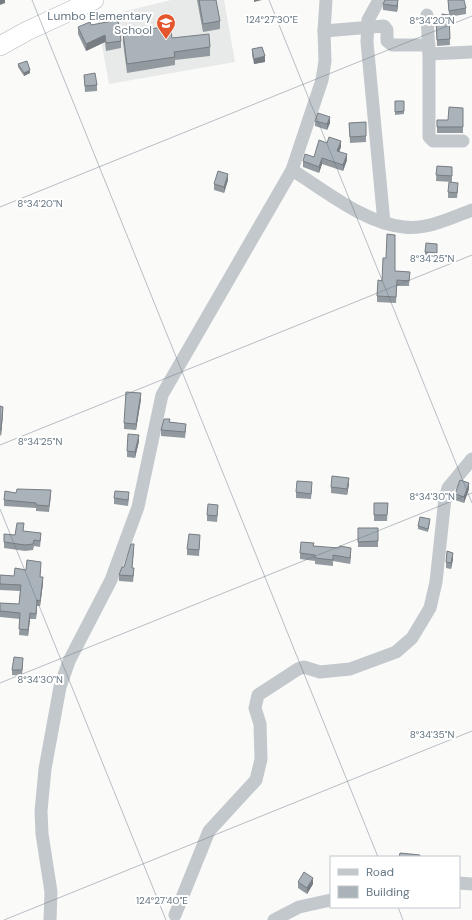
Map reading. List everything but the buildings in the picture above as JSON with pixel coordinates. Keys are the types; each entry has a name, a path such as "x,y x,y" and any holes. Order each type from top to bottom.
{"highway":[{"path":"0,46 83,2"}],"street":[{"path":"50,920 50,892 42,834 41,811 45,769 60,687 68,661 111,580 138,507 162,395 292,170 322,80 325,61 324,31 326,0"},
{"path":"379,0 370,15 368,27 384,223"},
{"path":"427,15 429,49 429,137 433,141 463,141"},
{"path":"324,31 385,27 387,41 392,45 472,52"},
{"path":"292,170 362,214 384,223 405,227 423,226 442,222 472,210"},
{"path":"175,918 209,831 256,780 261,759 260,724 255,708 255,702 258,695 298,669 304,667 320,672 350,669 396,652 412,638 430,608 436,582 445,498 448,488 472,459"},
{"path":"460,883 472,884"},
{"path":"274,920 299,907 330,900"}],"shaded area":[{"name":"Lumbo Elementary School","path":"171,0 224,0 235,62 109,84 97,18"}],"place":[{"name":"Lumbo Elementary School","path":"166,40"}]}
